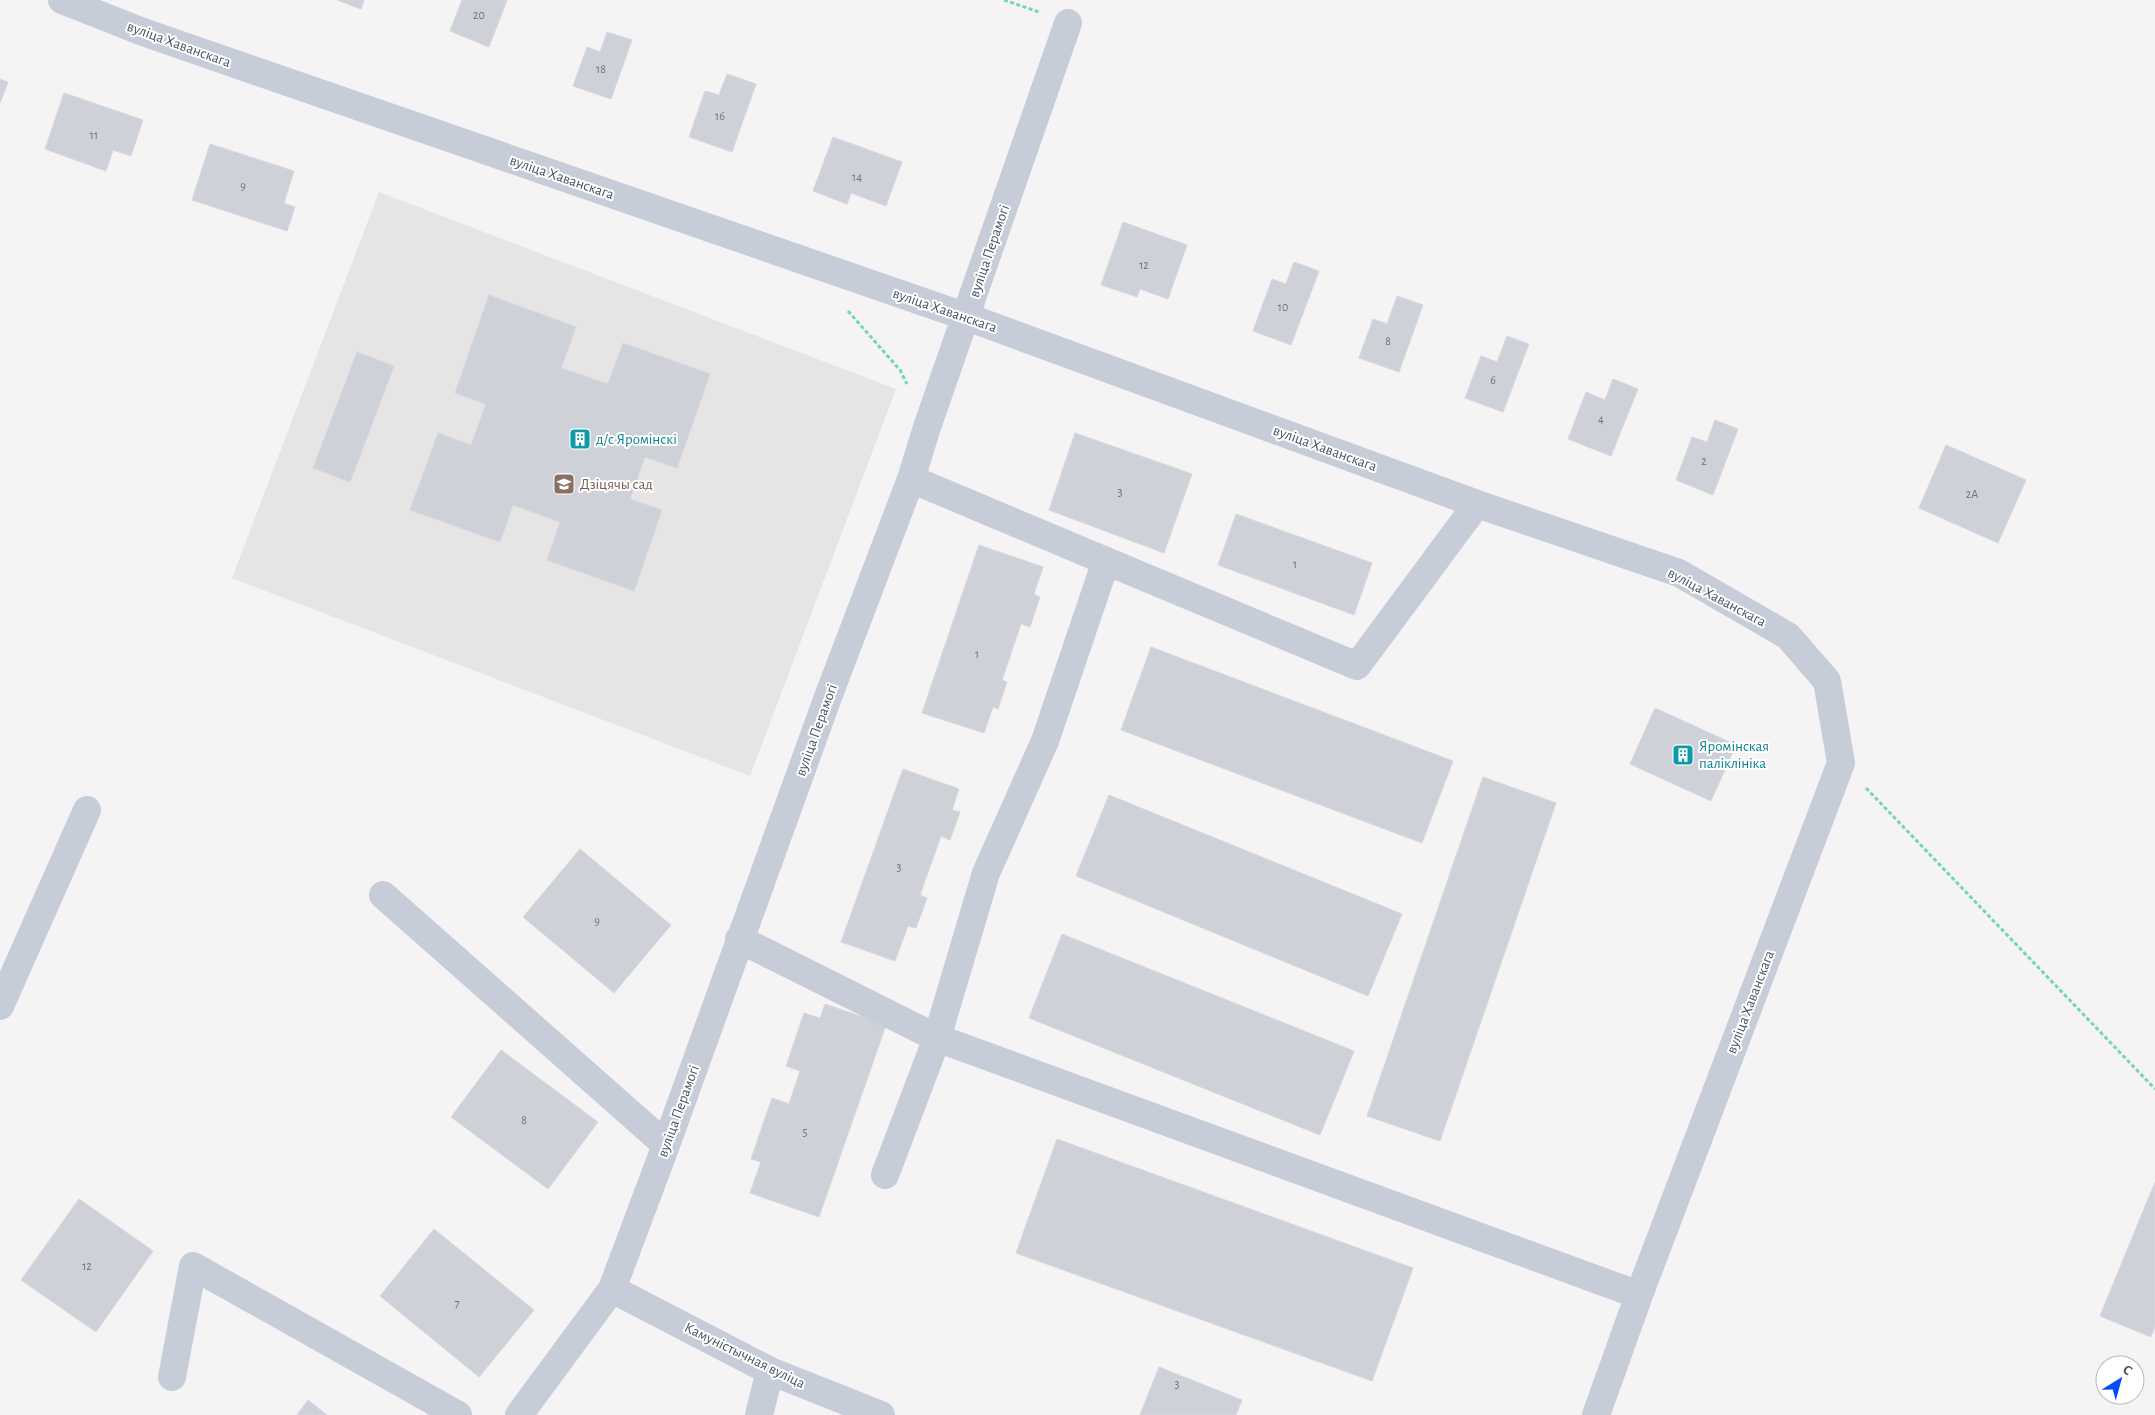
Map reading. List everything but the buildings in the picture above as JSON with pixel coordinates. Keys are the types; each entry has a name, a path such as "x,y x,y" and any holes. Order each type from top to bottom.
{"street":[{"name":"вуліца Хаванскага","path":"62,0 143,32 967,317 1477,504 1679,573 1788,636 1827,681 1841,763 1639,1295 1596,1415"},
{"name":"вуліца Перамогі","path":"519,1415 612,1289 828,697 911,479 927,427 967,317 1068,22"},
{"path":"911,479 1357,666 1477,504"},
{"path":"885,1175 937,1038 986,873 1045,741 1106,561"},
{"path":"0,1006 87,810"},
{"path":"383,895 666,1145"},
{"path":"739,939 937,1038 1639,1295"},
{"path":"172,1377 193,1266 458,1415"},
{"name":"Камуністычная вуліца","path":"612,1289 770,1371 880,1415"},
{"path":"759,1415 770,1371"}],"path":[{"path":"842,304 900,370 927,427"},
{"path":"1841,763 2155,1089"}],"shaded area":[{"name":"Дзіцячы сад","path":"379,192 896,389 750,776 232,578"}],"place":[{"name":"д/с Яромінскі","path":"580,439"},
{"name":"Дзіцячы сад","path":"564,484"},
{"name":"Яромінская паліклініка","path":"1683,755"}]}
